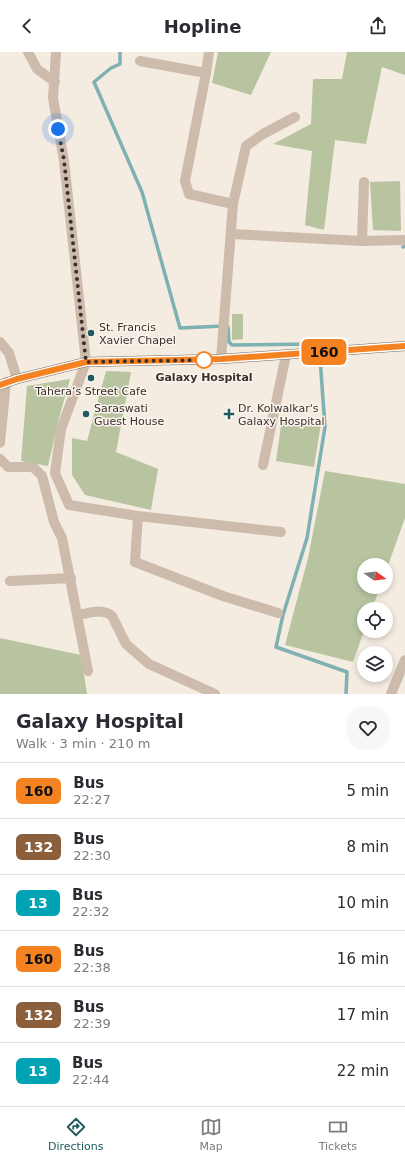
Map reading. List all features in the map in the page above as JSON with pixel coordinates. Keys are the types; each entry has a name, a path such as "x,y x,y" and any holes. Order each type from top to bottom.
{"main road":[{"path":"3,384 17,379 86,362 221,359 405,346"}],"street":[{"path":"28,52 37,69 55,82"},
{"path":"56,52 53,98 64,160 86,362 62,429 55,473 69,505 138,516 281,532"},
{"path":"209,52 186,181 189,194 233,204"},
{"path":"140,61 206,73"},
{"path":"221,359 233,204 246,146 263,134 295,117"},
{"path":"362,241 364,182"},
{"path":"231,234 362,241 405,240"},
{"path":"0,342 9,353 17,379"},
{"path":"263,465 286,355"},
{"path":"0,443 3,384"},
{"path":"1,462 8,467 33,467 42,476 54,522 62,538 88,671"},
{"path":"138,516 135,562 223,596 278,613"},
{"path":"10,581 71,578"},
{"path":"78,615 104,611 109,613 126,644 149,664 215,694"},
{"path":"390,694 405,660"}],"green space":[{"path":"218,52 271,52 251,95 212,83"},
{"path":"347,52 405,52 405,75 382,67 366,144 335,140 324,230 305,225 312,151 273,144 311,124 313,79 342,79"},
{"path":"400,181 401,231 373,230 370,182"},
{"path":"232,314 243,314 243,339 232,340"},
{"path":"106,371 131,372 116,452 158,469 151,510 85,495 72,475 72,438 87,441"},
{"path":"70,379 48,466 21,461 27,386"},
{"path":"282,419 321,424 314,467 276,461"},
{"path":"325,471 405,484 405,518 391,558 357,558 357,594 377,594 375,602 357,602 357,638 362,638 359,646 357,646 353,662 285,645 308,558"},
{"path":"0,638 81,655 87,694 0,694"}],"waterway":[{"path":"120,52 120,64 111,68 94,82 142,192 180,328 223,326"},
{"path":"228,327 229,342 232,345 319,344 325,427 307,538 283,615 276,647 347,672 346,694"}],"bus line":[{"name":"160","path":"0,385 17,379 86,362 221,359 405,346"}],"place":[{"name":"St. Francis Xavier Chapel","path":"91,333"},
{"name":"Galaxy Hospital","path":"204,360"},
{"name":"Tahera’s Street Cafe","path":"91,378"},
{"name":"Saraswati Guest House","path":"86,414"},
{"name":"Dr. Kolwalkar's Galaxy Hospital","path":"229,414"}],"route":[{"path":"58,129 64,160 86,362 206,360 204,360"}]}
